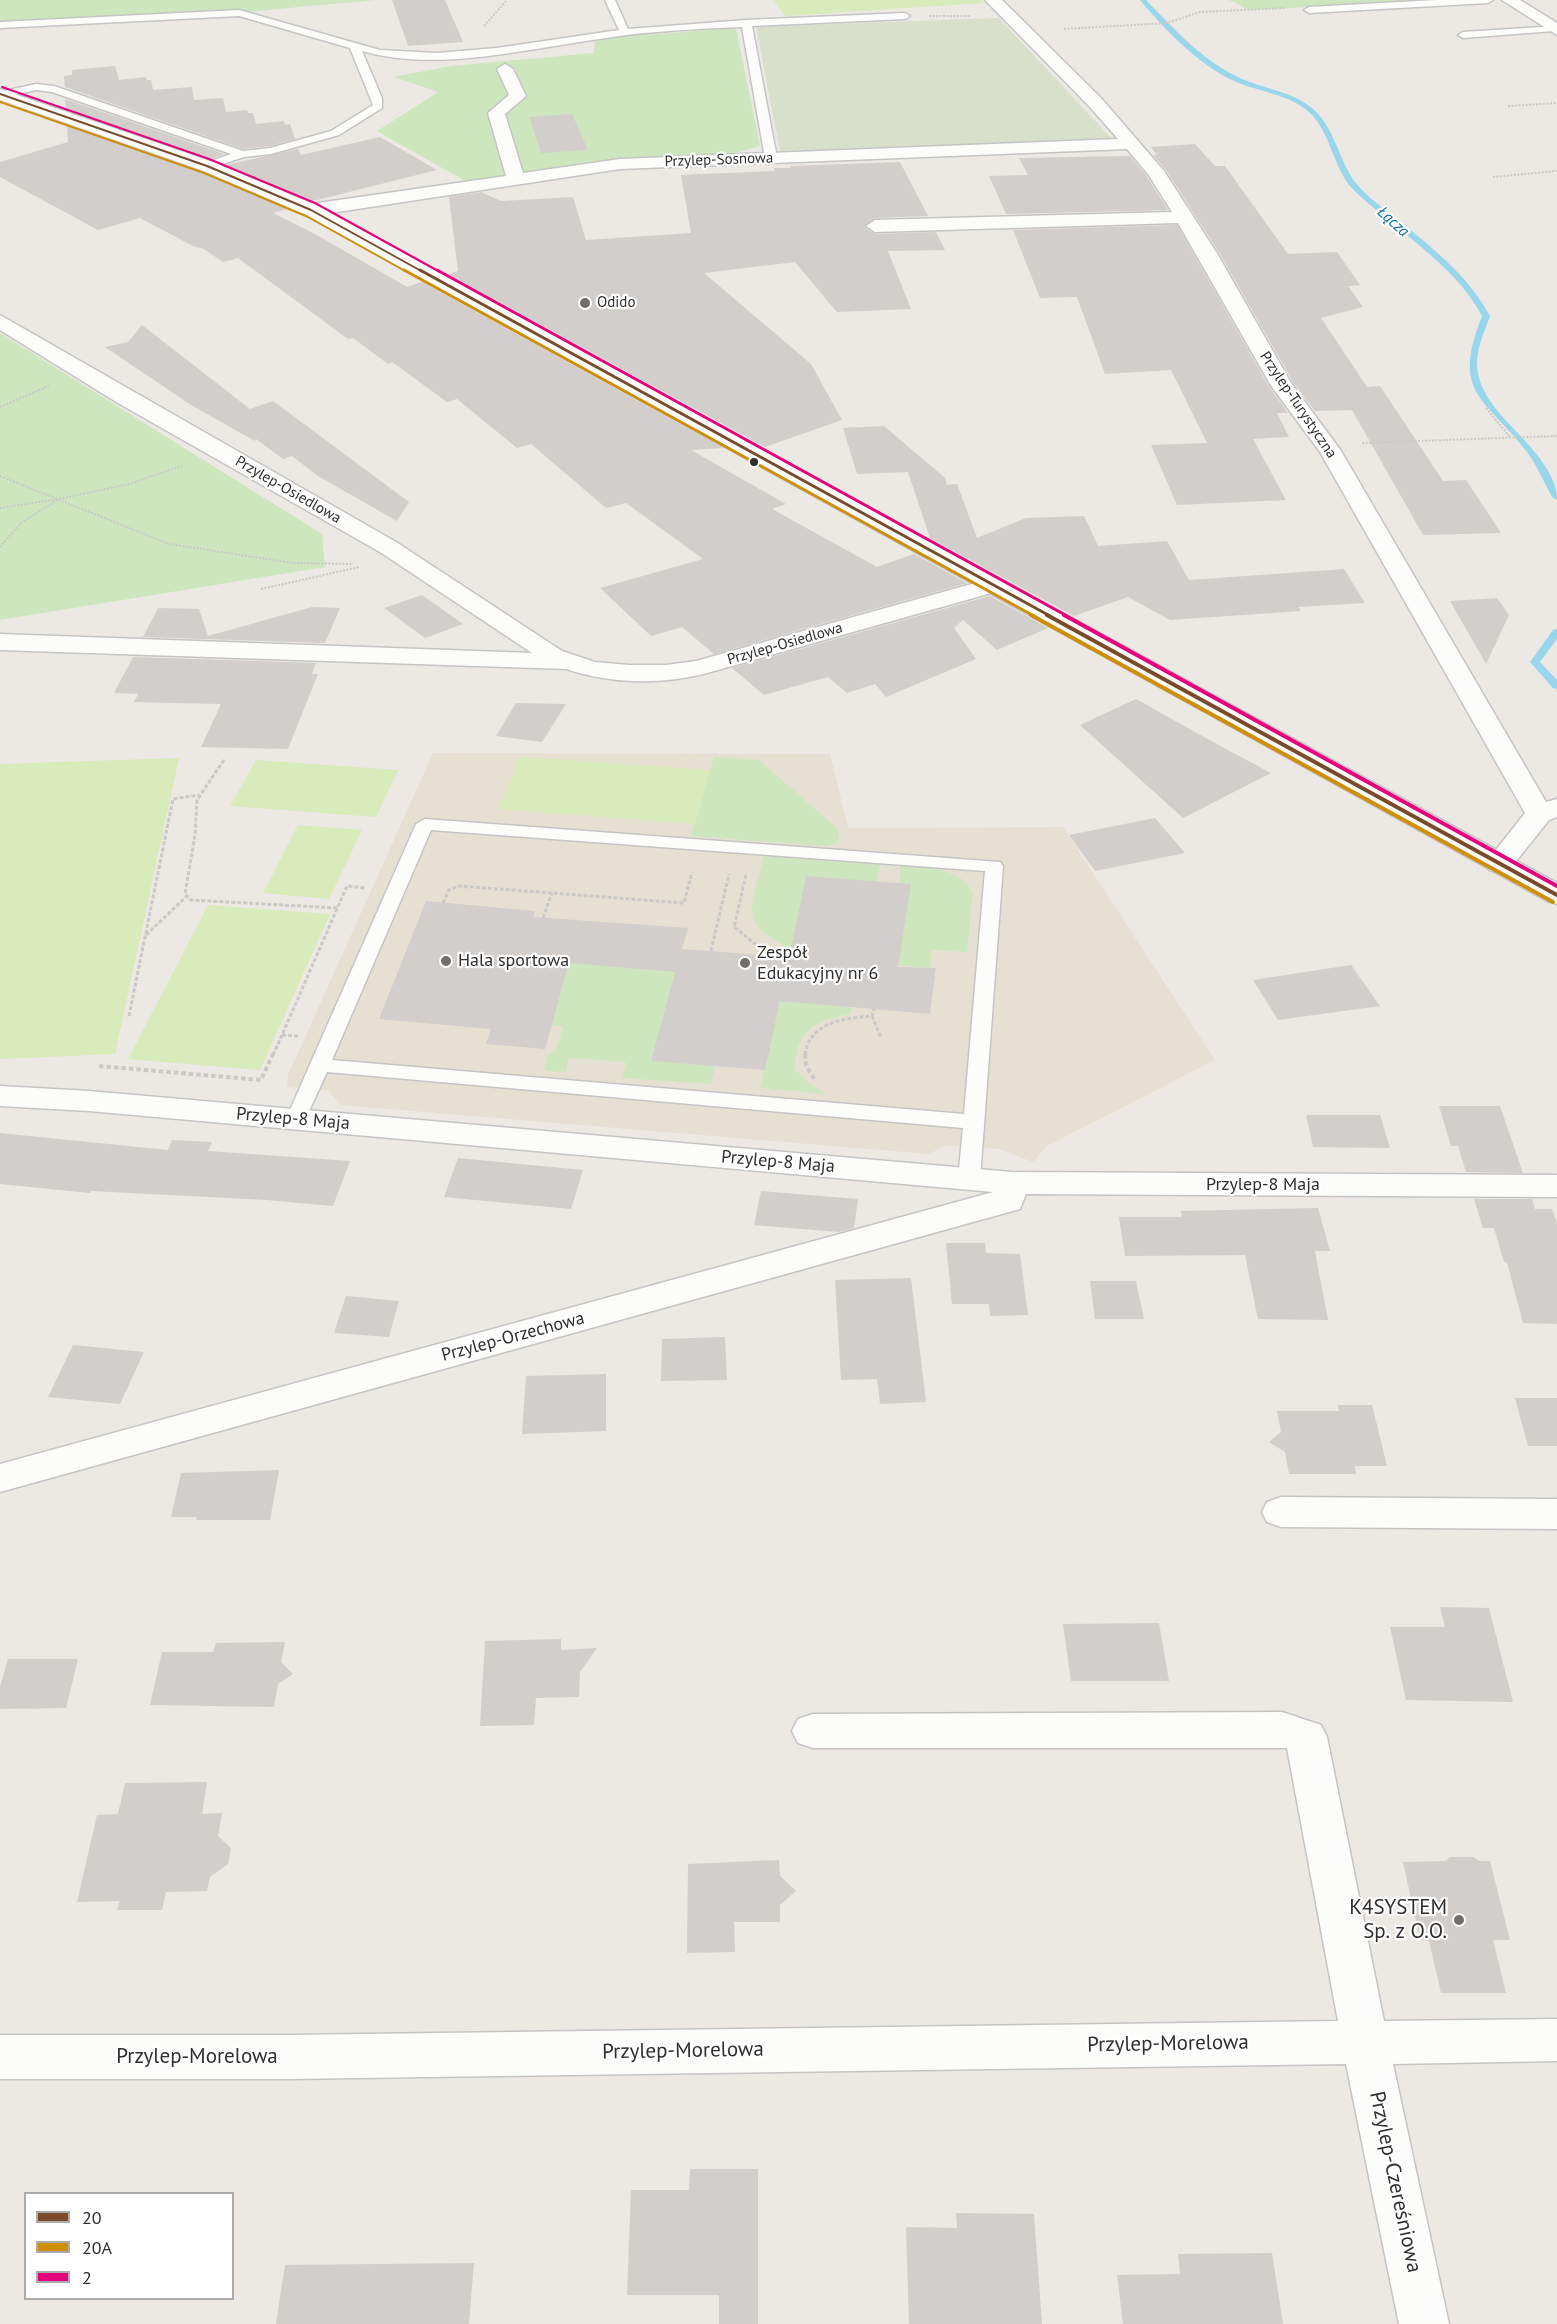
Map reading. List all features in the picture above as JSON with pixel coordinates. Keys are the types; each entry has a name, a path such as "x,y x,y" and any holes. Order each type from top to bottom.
{"street":[{"name":"Przylep-Turystyczna","path":"993,0 1095,102 1155,171 1185,217 1281,384 1325,444 1548,810"},
{"path":"1510,0 1555,29"},
{"path":"505,69 518,96 496,113 516,180"},
{"path":"1,94 207,166 311,210 1557,895"},
{"name":"Przylep-Sosnowa","path":"311,210 620,164 1130,144"},
{"path":"874,226 1185,217"},
{"name":"Przylep-Osiedlowa","path":"0,321 82,371 404,557 553,656 592,669 629,674 666,673 699,668 993,585"},
{"name":"Przylep-Osiedlowa","path":"0,642 573,663"},
{"path":"1499,864 1548,810"},
{"name":"Przylep-8 Maja","path":"0,1096 296,1119 1012,1183 1557,1186"},
{"name":"Przylep-Orzechowa","path":"0,1478 1008,1201 1012,1183"},
{"path":"1281,1512 1557,1514"},
{"name":"Przylep-Czereśniowa","path":"813,1731 1282,1729 1306,1737 1365,2041 1424,2324"},
{"name":"Przylep-Morelowa","path":"0,2057 276,2057 1557,2040"}],"lane":[{"path":"610,0 625,33"},
{"path":"1310,10 1488,0"},
{"path":"0,25 238,13 388,54 437,56 497,51 625,33 746,23 905,16"},
{"path":"746,23 771,158"},
{"path":"1463,35 1555,29"},
{"path":"207,166 242,154 271,151 335,133 378,106 356,47"},
{"path":"1,94 36,87 54,89 242,154"},
{"path":"296,1119 425,824 994,866 969,1179"},
{"path":"319,1065 975,1122"}],"path":[{"path":"905,16 1017,24 1167,23 1200,12 1265,8"},
{"path":"1508,106 1557,103"},
{"path":"1492,177 1557,171"},
{"path":"0,407 82,371"},
{"path":"1486,408 1510,438"},
{"path":"1325,444 1557,436"},
{"path":"0,508 59,499 129,484 222,452"},
{"path":"0,476 170,544 293,563 372,565"},
{"path":"0,547 21,523 59,499"},
{"path":"261,589 404,557"},
{"path":"224,760 196,800 195,835 185,894 191,900 337,908"},
{"path":"129,1016 173,799 200,795"},
{"path":"711,951 730,869 744,847"},
{"path":"744,847 734,927 769,955"},
{"path":"443,903 449,890 459,886 684,903 694,866 730,869"},
{"path":"96,1066 120,1066 261,1080 347,886 396,890"},
{"path":"543,918 552,893"},
{"path":"145,936 187,896"},
{"path":"874,1009 872,1016 881,1038"},
{"path":"861,1112 821,1085 806,1071 805,1049 825,1026 842,1019 872,1016"},
{"path":"282,1035 331,1040"}],"shaded area":[{"name":"Zespół Edukacyjny nr 6","path":"433,753 830,754 848,828 1063,827 1215,1060 1047,1146 1033,1162 999,1149 947,1145 929,1154 341,1105 327,1090 287,1087 288,1075"}],"green space":[{"path":"0,0 375,0 204,16 0,23"},
{"path":"774,0 981,0 984,3 785,16"},
{"path":"1229,0 1456,0 1249,10"},
{"path":"999,18 1112,139 780,151 756,27"},
{"path":"736,28 760,146 732,154 596,163 465,181 377,131 438,92 393,77 451,66 594,53 595,39"},
{"path":"0,333 322,534 325,567 0,620"},
{"path":"520,757 710,770 695,824 499,809"},
{"path":"714,757 759,760 838,829 839,842 828,846 691,836"},
{"path":"179,758 115,1054 0,1059 0,764"},
{"path":"256,760 398,770 376,817 230,806"},
{"path":"298,825 362,830 329,899 263,893"},
{"path":"764,856 880,865 877,882 806,876 791,948 762,931 752,911 755,887"},
{"path":"900,865 941,870 968,884 973,893 967,952 932,950 930,968 898,965"},
{"path":"208,905 330,914 260,1070 128,1059"},
{"path":"569,963 675,972 651,1061 715,1066 711,1084 622,1078 626,1062 569,1058 566,1072 544,1071 547,1056 556,1050 563,1027 552,1025"},
{"path":"785,981 816,1004 852,1008 850,1014 817,1024 804,1036 799,1045 795,1069 805,1080 825,1094 760,1088"}],"building":[{"path":"392,0 445,0 463,42 408,46"},
{"path":"115,66 119,80 146,77 147,80 151,80 153,90 192,87 194,100 223,98 226,112 247,110 248,113 253,113 256,124 284,121 285,125 290,124 295,139 270,146 243,149 65,87 64,76 72,75 72,70"},
{"path":"65,99 224,154 211,159 66,109"},
{"path":"572,114 588,150 541,153 529,117"},
{"path":"67,126 200,172 288,209 273,213 315,234 407,287 422,282 724,448 691,450 786,504 772,509 877,567 914,554 967,583 714,654 682,627 651,636 600,588 703,559 626,503 606,508 531,444 517,448 457,399 447,402 392,362 388,364 353,338 348,339 238,258 223,262 204,249 193,246 140,218 98,230 0,177 0,162 68,142"},
{"path":"380,137 437,170 313,201 226,165 298,149 301,155"},
{"path":"1195,144 1215,166 1225,166 1288,254 1337,252 1360,285 1348,286 1363,307 1321,318 1367,387 1380,386 1443,481 1466,480 1501,533 1423,535 1352,410 1315,411 1293,382 1220,254 1166,170 1153,155 1157,155 1151,147"},
{"path":"1130,156 1146,175 1168,210 1006,214 989,176 1028,175 1019,158"},
{"path":"900,162 928,216 875,218 864,227 875,234 936,232 945,250 888,251 911,309 837,312 795,262 704,273 811,364 842,420 765,447 448,274 458,271 449,197 481,192 501,201 573,197 586,240 691,233 681,175 774,171 774,168 791,168 790,166"},
{"path":"1177,225 1268,385 1288,413 1277,413 1289,437 1253,439 1286,500 1177,505 1151,445 1207,443 1171,370 1105,374 1077,297 1040,298 1013,230"},
{"path":"142,325 250,409 273,401 409,502 397,521 318,476 292,456 283,459 256,439 255,441 191,405 105,347 128,342"},
{"path":"884,426 945,478 947,485 957,484 977,538 1026,518 1084,516 1098,546 1167,541 1189,580 1344,569 1365,603 1298,607 1301,611 1170,620 1128,597 1074,616 930,538 908,472 857,474 843,428"},
{"path":"422,595 463,624 425,638 384,608"},
{"path":"990,596 1048,628 997,650 963,620 954,628 976,659 886,697 875,684 847,693 828,677 764,695 732,668"},
{"path":"1497,598 1509,615 1486,664 1450,601"},
{"path":"312,607 340,608 325,643 143,637 158,608 199,609 208,636"},
{"path":"133,657 316,663 312,674 318,674 288,749 201,747 221,704 134,702 138,694 114,693"},
{"path":"1136,699 1271,773 1183,818 1080,725"},
{"path":"516,703 566,704 542,742 496,736"},
{"path":"1155,818 1185,853 1095,871 1069,835"},
{"path":"806,876 911,884 898,967 936,968 930,1014 780,1001 765,1070 651,1061 675,972 569,963 545,1049 486,1044 491,1029 379,1019 426,901 535,911 533,917 688,928 682,949 789,957"},
{"path":"1351,965 1380,1006 1278,1020 1253,980"},
{"path":"1439,1106 1500,1106 1523,1173 1466,1172 1458,1146 1451,1146"},
{"path":"1306,1115 1380,1115 1390,1148 1313,1147"},
{"path":"0,1133 168,1150 172,1140 212,1142 208,1151 350,1161 333,1206 267,1200 91,1191 90,1193 0,1184"},
{"path":"458,1158 583,1170 571,1209 444,1197"},
{"path":"761,1191 858,1199 854,1228 839,1232 754,1225"},
{"path":"1474,1199 1532,1199 1535,1209 1552,1209 1557,1223 1557,1324 1523,1323 1507,1262 1504,1262 1494,1228 1483,1228"},
{"path":"1318,1208 1330,1251 1315,1251 1328,1320 1258,1319 1245,1255 1125,1256 1119,1217 1182,1217 1181,1211"},
{"path":"946,1243 985,1243 986,1253 1020,1254 1028,1315 990,1316 989,1304 952,1304"},
{"path":"911,1278 926,1402 880,1404 877,1379 841,1380 835,1280"},
{"path":"1090,1281 1136,1281 1144,1319 1095,1319"},
{"path":"346,1296 399,1301 389,1337 334,1333"},
{"path":"725,1337 727,1380 661,1381 662,1339"},
{"path":"73,1345 144,1352 120,1404 48,1397"},
{"path":"606,1374 606,1431 522,1434 526,1376"},
{"path":"1515,1398 1557,1398 1557,1446 1528,1446"},
{"path":"1338,1405 1372,1405 1387,1466 1355,1466 1356,1474 1289,1474 1285,1452 1269,1442 1281,1432 1277,1411 1339,1411"},
{"path":"279,1470 270,1520 196,1520 197,1517 171,1517 181,1473"},
{"path":"1440,1607 1489,1608 1513,1702 1406,1700 1390,1627 1445,1627"},
{"path":"1159,1623 1169,1681 1071,1681 1063,1624"},
{"path":"561,1639 561,1650 597,1648 580,1672 579,1697 536,1698 534,1725 480,1726 485,1641"},
{"path":"285,1642 281,1662 293,1674 278,1684 274,1707 150,1705 162,1652 213,1652 216,1643"},
{"path":"8,1659 78,1659 66,1708 0,1709 0,1687"},
{"path":"207,1782 202,1814 222,1813 218,1836 231,1848 228,1864 210,1877 207,1891 166,1892 162,1910 117,1910 120,1901 77,1902 97,1815 118,1814 125,1783"},
{"path":"1450,1857 1473,1857 1479,1861 1490,1861 1510,1940 1493,1940 1506,1993 1441,1993 1429,1941 1420,1940 1403,1862 1446,1861"},
{"path":"779,1860 780,1876 796,1891 780,1905 780,1922 734,1922 735,1952 687,1953 688,1864"},
{"path":"690,2169 758,2169 758,2324 719,2324 719,2295 627,2295 631,2190 689,2190"},
{"path":"956,2213 1034,2214 1042,2324 909,2324 906,2227 957,2228"},
{"path":"1272,2253 1283,2324 1123,2324 1117,2275 1180,2274 1178,2254"},
{"path":"474,2263 469,2324 276,2324 285,2265"}],"waterway":[{"name":"Łącza","path":"1143,0 1186,44 1224,73 1245,83 1292,99 1308,108 1325,127 1345,172 1360,192 1465,284 1486,316 1477,340 1473,360 1474,376 1479,390 1533,454 1557,497"},
{"name":"Łącza","path":"1557,632 1535,662 1557,686"}],"transit line":[{"name":"2","path":"2,87 209,159 315,203 1557,886"},
{"name":"20","path":"0,94 207,166 311,210 1557,895"},
{"name":"20A","path":"0,102 204,173 308,217 1553,902"}],"place":[{"name":"Odido","path":"585,303"},
{"name":"Hala sportowa","path":"446,961"},
{"name":"Zespół Edukacyjny nr 6","path":"745,963"},
{"name":"K4SYSTEM Sp. z O.O.","path":"1459,1920"}]}
